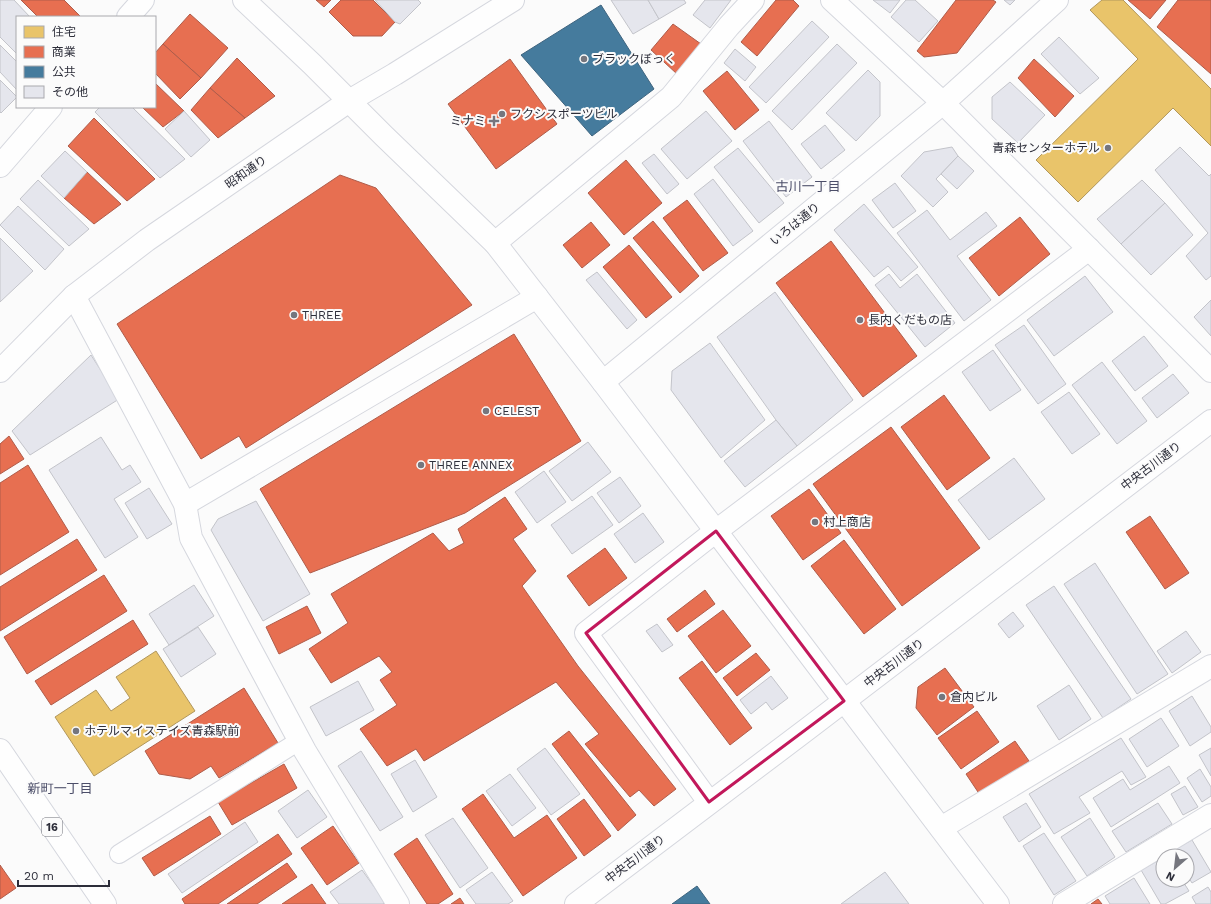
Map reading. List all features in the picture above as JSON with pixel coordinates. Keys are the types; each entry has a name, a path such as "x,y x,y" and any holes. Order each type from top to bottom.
{"street":[{"path":"129,16 143,0"},
{"path":"244,0 495,243 603,382 998,904"},
{"name":"昭和通り","path":"0,370 74,296 147,240 349,101 513,0"},
{"path":"495,243 671,97 729,26 753,0"},
{"path":"832,0 943,103 1211,371"},
{"name":"いろは通り","path":"603,382 943,103 1057,0"},
{"path":"0,166 50,108"},
{"path":"709,802 586,633 716,531 1089,249"},
{"path":"74,296 185,504 191,538 299,741 398,904"},
{"path":"185,504 537,297"},
{"name":"中央古川通り","path":"576,904 1211,420"},
{"path":"941,828 1211,666"},
{"path":"119,854 299,741"},
{"name":"16","path":"0,750 105,904"},
{"path":"1064,904 1211,815"}],"highlighted area":[{"path":"716,531 844,701 709,802 586,633"}],"building: 住宅":[{"path":"1102,0 1123,0 1211,89 1211,146 1173,108 1078,202 1036,160 1138,59 1090,10"},
{"name":"ホテルマイステイズ青森駅前","path":"156,651 195,711 94,776 55,717 96,690 111,711 130,698 116,677"}],"building: 商業":[{"path":"21,0 64,0 80,16 37,16"},
{"path":"316,0 331,0 324,7"},
{"path":"341,0 373,0 395,22 382,36 353,36 329,12"},
{"path":"776,0 793,0 799,6 757,56 741,42"},
{"path":"956,0 993,0 996,2 957,53 924,57 917,51"},
{"path":"1128,0 1166,0 1150,19"},
{"path":"1178,0 1211,0 1211,74 1157,27"},
{"path":"190,14 228,48 201,78 163,44"},
{"path":"673,24 701,44 677,74 651,50"},
{"path":"163,44 201,78 180,99 156,74 156,52"},
{"path":"237,58 275,96 245,118 210,88"},
{"name":"フクシスポーツビル","path":"510,59 557,124 496,169 448,104"},
{"path":"1034,59 1074,96 1055,117 1018,78"},
{"path":"727,71 759,110 735,130 703,91"},
{"path":"156,84 184,111 163,127 143,108 156,108"},
{"path":"210,88 245,118 218,138 191,110"},
{"path":"94,118 155,179 127,201 68,146"},
{"path":"626,160 662,203 624,235 588,193"},
{"path":"87,172 121,204 94,224 64,198"},
{"name":"THREE","path":"340,175 376,188 472,305 246,448 239,436 201,459 117,324"},
{"path":"687,200 728,253 703,271 663,218"},
{"path":"1020,217 1050,254 999,296 969,258"},
{"path":"653,221 699,276 680,293 633,238"},
{"path":"591,222 610,245 582,268 563,245"},
{"path":"831,241 917,356 863,397 776,283"},
{"path":"629,245 672,297 646,318 603,267"},
{"name":"THREE ANNEX","path":"514,334 581,441 465,513 310,573 260,489"},
{"path":"944,395 990,458 947,490 901,427"},
{"path":"891,427 980,548 902,606 813,484"},
{"path":"9,436 24,459 0,474 0,444"},
{"path":"28,465 69,532 0,575 0,483"},
{"path":"809,489 841,533 803,560 771,516"},
{"path":"505,497 527,529 513,539 536,571 522,586 578,666 676,789 654,806 639,790 630,797 585,744 599,734 556,682 424,761 416,749 387,766 360,729 397,705 380,680 392,672 379,656 331,683 309,649 348,623 331,594 433,533 449,551 464,543 458,529"},
{"path":"1150,516 1189,573 1165,589 1126,532"},
{"path":"77,539 97,570 0,631 0,587"},
{"path":"844,540 896,609 864,634 811,566"},
{"path":"605,548 627,578 589,606 567,576"},
{"path":"104,575 127,611 27,674 4,637"},
{"path":"705,590 715,604 677,632 667,619"},
{"path":"307,606 321,633 279,654 266,627"},
{"path":"723,610 751,646 716,673 688,636"},
{"path":"133,620 148,644 51,705 35,681"},
{"path":"756,653 770,670 737,696 723,678"},
{"path":"702,661 752,728 730,745 679,678"},
{"name":"倉内ビル","path":"945,668 974,707 937,735 916,708 918,687"},
{"path":"244,688 278,743 219,778 211,766 190,779 159,774 145,751"},
{"path":"977,711 999,742 961,769 938,738"},
{"path":"569,731 636,815 618,831 552,744"},
{"path":"1015,741 1029,761 980,795 966,774"},
{"path":"284,764 297,788 232,825 218,802"},
{"path":"483,794 514,838 547,815 577,858 523,896 462,809"},
{"path":"584,799 611,836 584,856 557,819"},
{"path":"210,816 221,834 154,876 142,858"},
{"path":"333,826 359,863 327,885 301,848"},
{"path":"278,834 292,854 218,904 185,904 182,899"},
{"path":"417,838 453,894 438,904 427,904 394,854"},
{"path":"287,863 297,877 257,904 227,904"},
{"path":"0,865 16,888 0,899"},
{"path":"312,884 326,904 282,904"},
{"path":"460,898 464,904 451,904"},
{"path":"1098,899 1102,904 1091,904"}],"building: 公共":[{"path":"601,5 654,89 592,136 521,55"},
{"path":"697,886 710,904 672,904"}],"building: その他":[{"path":"0,0 14,0 29,16 16,16 16,53 0,37"},
{"path":"375,0 418,0 421,3 400,24 395,22"},
{"path":"611,0 648,0 659,19 633,34"},
{"path":"648,0 684,0 686,3 659,19"},
{"path":"705,0 731,0 710,28 693,15"},
{"path":"873,0 900,0 890,13"},
{"path":"906,0 915,0 938,21 919,42 891,17"},
{"path":"1004,0 1015,0 1010,5"},
{"path":"812,21 829,37 766,103 749,87"},
{"path":"1059,37 1099,78 1080,94 1041,54"},
{"path":"837,44 857,63 792,130 772,111"},
{"path":"0,45 16,61 16,89 0,72"},
{"path":"735,49 756,67 745,81 724,63"},
{"path":"868,70 880,82 880,116 856,141 826,113"},
{"path":"0,80 16,96 16,98 1,113"},
{"path":"1010,82 1045,115 1018,143 992,119 992,97"},
{"path":"99,108 133,108 185,159 160,178 95,112"},
{"path":"184,111 210,140 191,157 165,129"},
{"path":"706,111 732,141 687,179 661,149"},
{"path":"769,121 812,177 786,197 743,141"},
{"path":"825,125 845,150 821,169 801,144"},
{"path":"952,147 958,156 936,179 948,192 933,207 901,176 924,152"},
{"path":"1180,147 1209,176 1211,174 1211,276 1206,280 1186,256 1208,233 1155,170"},
{"path":"738,148 784,203 759,223 714,167"},
{"path":"65,151 87,172 64,198 41,176"},
{"path":"654,154 679,184 667,194 642,163"},
{"path":"958,156 974,171 957,189 941,174"},
{"path":"713,179 753,231 733,246 694,194"},
{"path":"38,180 89,229 69,246 20,199"},
{"path":"1142,180 1165,203 1121,244 1097,219"},
{"path":"895,183 916,211 893,228 872,200"},
{"path":"1165,203 1193,235 1151,275 1121,244"},
{"path":"864,204 918,267 901,281 888,266 874,277 834,230"},
{"path":"18,206 64,249 45,270 0,225"},
{"path":"927,210 950,240 986,212 997,226 957,256 991,300 964,321 897,233"},
{"path":"0,238 33,271 0,302"},
{"path":"597,272 637,320 627,329 586,280"},
{"path":"889,274 900,288 917,274 955,323 925,347 875,285"},
{"path":"1085,276 1113,312 1054,356 1027,320"},
{"path":"775,292 853,400 797,446 776,420 717,337"},
{"path":"1211,300 1211,336 1194,317"},
{"path":"1024,325 1066,384 1038,404 995,345"},
{"path":"1144,336 1168,366 1135,391 1112,361"},
{"path":"710,343 765,420 721,458 671,390 672,371"},
{"path":"993,350 1021,390 990,411 962,372"},
{"path":"91,355 119,399 30,455 12,431"},
{"path":"1102,362 1147,421 1117,444 1072,385"},
{"path":"1173,374 1189,393 1157,418 1142,398"},
{"path":"1069,392 1100,434 1072,454 1041,412"},
{"path":"776,420 797,446 745,487 724,461"},
{"path":"101,437 122,470 130,465 141,482 114,499 138,537 105,558 49,470"},
{"path":"588,442 611,472 572,501 549,471"},
{"path":"1014,458 1045,499 989,540 958,500"},
{"path":"544,471 566,502 537,523 515,492"},
{"path":"620,477 641,506 619,523 597,493"},
{"path":"149,488 172,524 147,539 125,503"},
{"path":"592,496 613,525 572,554 551,525"},
{"path":"256,501 310,594 263,621 211,530 218,519"},
{"path":"643,513 664,542 635,563 614,534"},
{"path":"1095,563 1168,674 1137,694 1064,584"},
{"path":"194,585 214,616 169,645 149,614"},
{"path":"1054,586 1131,699 1103,718 1026,605"},
{"path":"1013,612 1024,626 1009,638 998,624"},
{"path":"657,624 673,645 662,652 646,631"},
{"path":"198,627 216,654 181,677 163,649"},
{"path":"1186,631 1201,652 1172,673 1157,651"},
{"path":"771,676 788,698 772,710 766,702 751,714 740,700"},
{"path":"358,681 374,710 326,736 310,707"},
{"path":"1069,685 1091,719 1059,740 1037,706"},
{"path":"1192,696 1211,727 1211,732 1190,746 1169,711"},
{"path":"1161,718 1179,746 1147,767 1129,739"},
{"path":"1121,738 1146,777 1131,785 1122,771 1079,797 1090,813 1054,834 1029,794"},
{"path":"545,748 580,794 551,815 517,769"},
{"path":"1211,748 1211,776 1199,755"},
{"path":"361,751 403,817 380,831 338,766"},
{"path":"415,760 437,797 413,812 391,774"},
{"path":"1169,766 1180,783 1111,827 1093,798 1123,779 1130,790"},
{"path":"1200,769 1211,787 1211,796 1202,802 1187,778"},
{"path":"510,774 536,808 512,826 486,791"},
{"path":"1185,786 1198,807 1183,815 1171,794"},
{"path":"308,790 327,817 297,838 278,811"},
{"path":"1026,803 1041,827 1019,842 1003,817"},
{"path":"1158,803 1172,824 1126,852 1112,831"},
{"path":"453,818 488,868 460,888 425,835"},
{"path":"1090,818 1115,857 1087,876 1061,837"},
{"path":"245,822 258,842 182,893 168,874"},
{"path":"1044,833 1076,881 1054,895 1023,846"},
{"path":"1192,840 1211,872 1195,881 1195,848 1177,848"},
{"path":"1155,862 1155,888 1187,888 1189,891 1165,904 1161,904 1141,870"},
{"path":"362,870 385,902 383,904 339,904 330,892"},
{"path":"492,872 513,901 508,904 476,904 466,890"},
{"path":"885,872 909,904 841,904"},
{"path":"1134,878 1150,904 1110,904 1105,896"},
{"path":"1208,887 1211,892 1211,904 1196,904 1192,897"}],"place":[{"name":"ブラックぼっく","path":"584,59"},
{"name":"フクシスポーツビル","path":"502,114"},
{"name":"ミナミ","path":"494,121"},
{"name":"青森センターホテル","path":"1108,148"},
{"name":"THREE","path":"294,315"},
{"name":"長内くだもの店","path":"860,320"},
{"name":"CELEST","path":"486,411"},
{"name":"THREE ANNEX","path":"421,465"},
{"name":"村上商店","path":"815,522"},
{"name":"倉内ビル","path":"942,697"},
{"name":"ホテルマイステイズ青森駅前","path":"76,731"}],"district":[{"name":"古川一丁目","path":"808,186"},
{"name":"新町一丁目","path":"60,788"}]}
